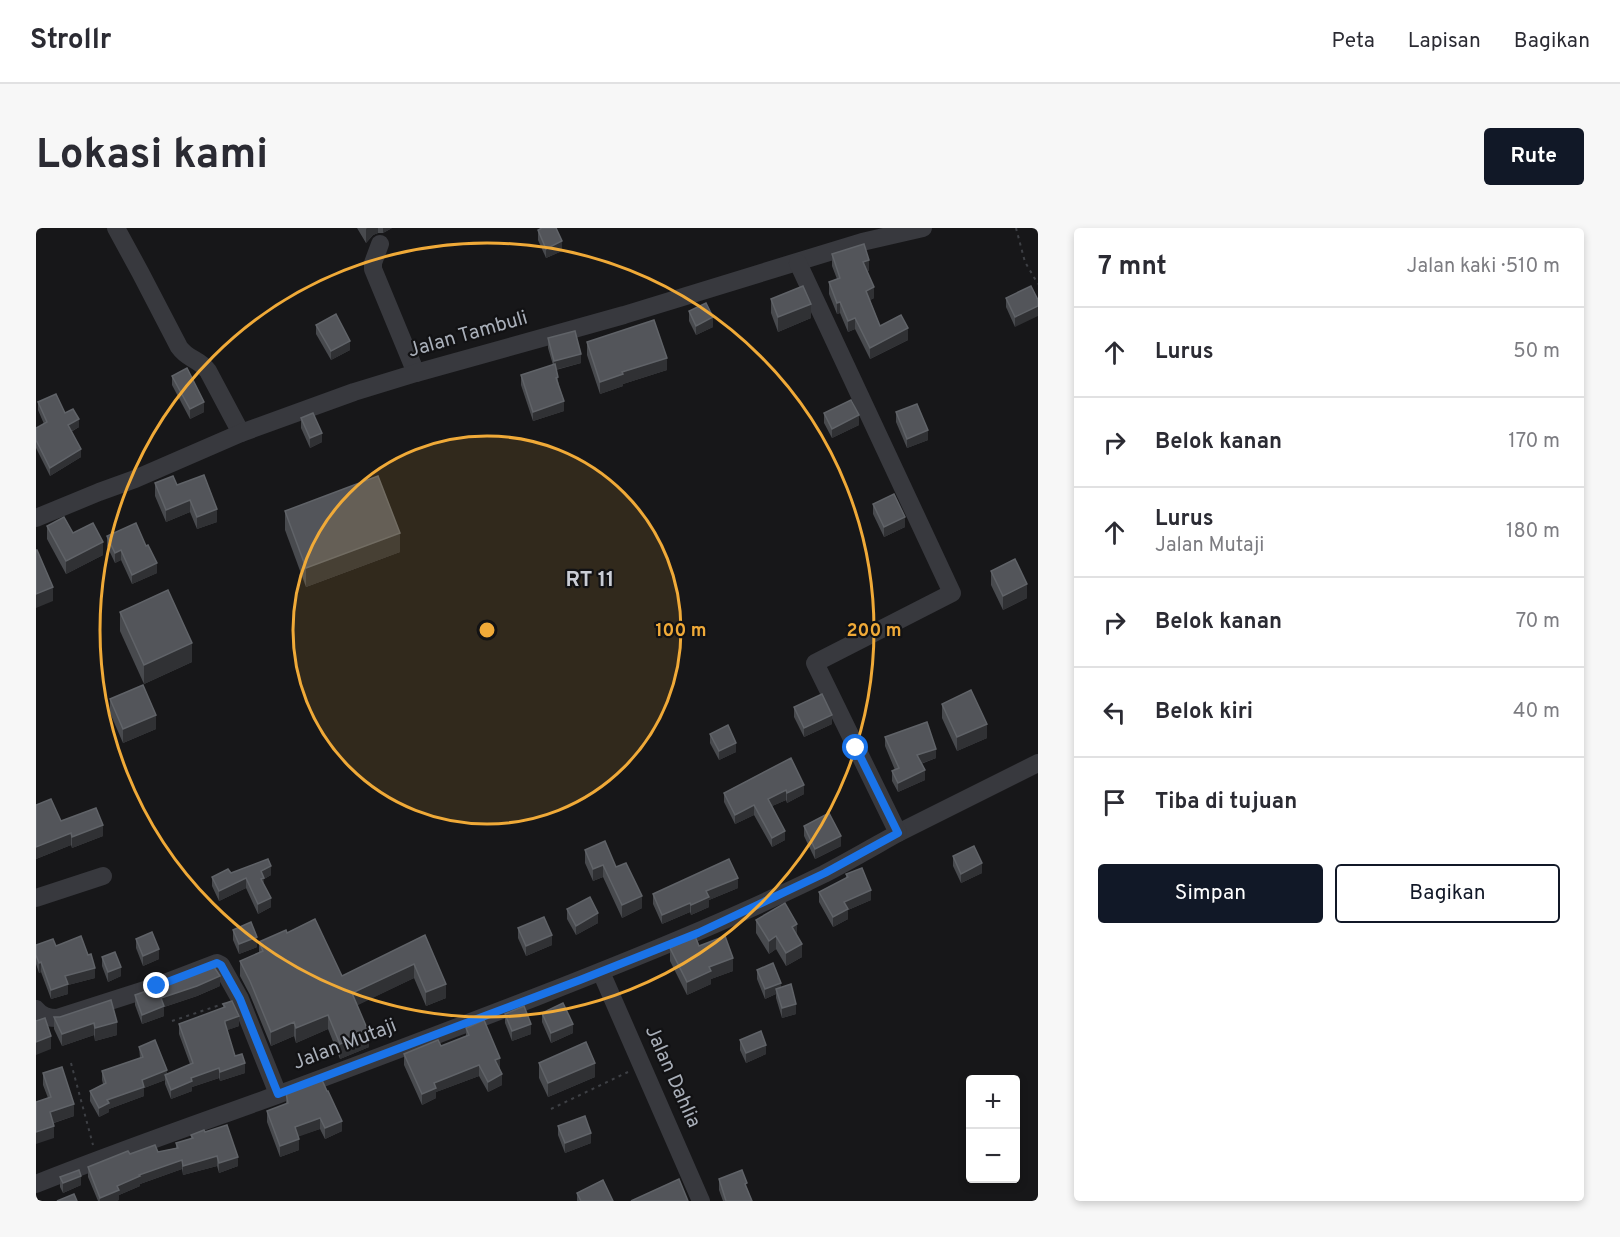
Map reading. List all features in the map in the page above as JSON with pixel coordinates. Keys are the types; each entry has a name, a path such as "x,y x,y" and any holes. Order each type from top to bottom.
{"street":[{"path":"116,228 179,347 184,355 202,364 208,371 241,433"},
{"name":"Jalan Tambuli","path":"36,518 135,479 241,433 354,392 798,263 859,235 923,228"},
{"path":"380,243 373,263 374,269 416,373"},
{"path":"798,263 952,593 815,663 898,833"},
{"name":"Jalan Mutaji","path":"36,1184 601,972 698,933 825,873 898,833 1038,763"},
{"path":"36,898 103,876"},
{"path":"36,1009 48,1018 57,1018 157,986 217,963 221,965 240,999 278,1094"},
{"name":"Jalan Dahlia","path":"601,972 701,1201"}],"path":[{"path":"1016,228 1025,262 1038,284"},
{"path":"172,1021 240,999"},
{"path":"71,1063 97,1160"},
{"path":"551,1109 641,1065"}],"building":[{"path":"556,228 562,241 546,249 538,230"},
{"path":"864,244 869,260 863,262 874,287 866,291 880,326 901,315 908,328 870,348 855,318 848,321 840,302 837,303 829,282 840,278 832,254"},
{"path":"803,286 811,304 778,317 771,299"},
{"path":"1031,286 1038,300 1038,306 1015,317 1006,298"},
{"path":"706,303 713,317 696,326 689,311"},
{"path":"336,314 350,341 331,351 316,325"},
{"path":"654,320 667,358 622,372 623,374 600,382 587,342"},
{"path":"575,331 581,354 554,361 548,338"},
{"path":"555,364 558,377 556,378 564,401 533,412 521,375"},
{"path":"187,368 204,402 190,409 172,376"},
{"path":"56,394 65,413 73,409 79,419 68,425 81,449 50,468 36,440 36,428 47,422 38,402"},
{"path":"851,400 859,415 832,429 824,413"},
{"path":"917,404 928,430 907,439 896,412"},
{"path":"313,413 322,433 310,438 301,418"},
{"path":"204,475 217,509 197,517 190,500 166,510 155,483 173,476 177,485"},
{"path":"378,476 400,533 306,568 285,511"},
{"path":"894,494 905,517 884,527 873,504"},
{"path":"64,517 73,533 93,523 103,542 66,561 47,526"},
{"path":"136,523 146,546 148,545 157,563 132,575 121,550 115,553 107,536"},
{"path":"36,550 53,587 36,594"},
{"path":"1015,559 1027,584 1003,596 991,571"},
{"path":"168,590 192,643 144,665 120,612"},
{"path":"143,685 156,715 123,729 110,699"},
{"path":"971,690 987,724 957,737 942,704"},
{"path":"822,694 832,715 804,728 794,707"},
{"path":"927,722 936,749 917,755 925,770 898,783 892,771 899,768 885,737"},
{"path":"728,725 736,743 719,751 710,734"},
{"path":"791,758 804,785 787,793 786,790 768,799 785,831 772,838 754,805 735,815 724,793"},
{"path":"51,799 61,821 96,808 103,825 72,837 71,833 36,847 36,805"},
{"path":"829,813 841,836 815,849 804,826"},
{"path":"605,841 616,867 626,863 642,896 622,905 603,865 593,869 585,850"},
{"path":"974,846 982,863 961,874 953,856"},
{"path":"268,859 271,866 261,871 264,878 261,879 271,898 258,904 246,878 219,891 212,877 228,869 231,873"},
{"path":"729,859 738,878 706,891 709,897 662,915 653,894"},
{"path":"862,868 871,890 844,902 848,909 833,917 819,892 848,877 846,874"},
{"path":"590,897 598,913 576,926 567,909"},
{"path":"785,903 797,924 792,927 802,944 786,953 776,936 769,941 756,920"},
{"path":"544,917 552,935 526,946 518,928"},
{"path":"315,919 342,976 425,935 446,984 426,992 414,964 352,993 369,1033 340,1044 328,1015 296,1028 294,1022 271,1032 240,961 263,951 259,942 286,930 287,933"},
{"path":"251,922 257,937 239,944 233,930"},
{"path":"152,932 159,949 143,956 136,939"},
{"path":"81,936 88,955 91,954 95,968 65,976 68,984 51,990 41,962 39,963 36,955 36,945 53,939 56,946"},
{"path":"695,936 699,946 725,936 733,958 709,967 711,971 687,982 670,948"},
{"path":"115,952 121,967 108,972 102,957"},
{"path":"773,963 781,983 765,989 757,970"},
{"path":"214,967 220,976 161,998 164,1006 142,1015 135,995"},
{"path":"791,984 796,1004 782,1008 776,989"},
{"path":"111,1000 117,1022 95,1028 94,1023 62,1034 54,1017"},
{"path":"232,1001 239,1016 225,1023 235,1056 242,1054 245,1063 220,1072 219,1068 191,1078 192,1081 171,1090 165,1075 193,1063 179,1024 225,1007 223,1004"},
{"path":"563,1003 573,1024 551,1033 542,1013"},
{"path":"524,1006 531,1024 512,1031 505,1014"},
{"path":"45,1018 51,1036 36,1042 36,1021"},
{"path":"484,1020 500,1058 495,1060 502,1074 488,1082 479,1065 434,1083 436,1088 422,1094 404,1054 438,1040 441,1046 469,1035 466,1028"},
{"path":"761,1031 766,1045 746,1053 740,1040"},
{"path":"155,1040 167,1070 142,1080 144,1087 107,1100 109,1103 99,1108 90,1091 106,1083 102,1071 143,1057 139,1047"},
{"path":"586,1042 595,1063 548,1083 539,1063"},
{"path":"62,1067 74,1104 50,1112 54,1126 36,1132 36,1102 51,1097 43,1073"},
{"path":"322,1080 342,1121 325,1128 320,1118 295,1127 299,1139 280,1146 267,1111 288,1103 286,1093"},
{"path":"585,1116 591,1133 565,1143 558,1126"},
{"path":"227,1125 238,1157 219,1163 217,1156 183,1166 182,1160 139,1175 117,1186 119,1190 100,1198 88,1167 128,1151 130,1154 155,1145 158,1152 178,1148 176,1143 193,1138 191,1135"},
{"path":"79,1170 81,1176 63,1183 60,1177"},
{"path":"742,1170 752,1201 726,1201 719,1179"},
{"path":"679,1179 688,1201 631,1201"},
{"path":"603,1180 613,1201 581,1201 577,1193"},
{"path":"74,1194 77,1201 57,1201"}],"district":[{"name":"RT 11","path":"590,580"}],"route":[{"path":"157,986 217,963 221,965 240,999 278,1094 698,933 825,873 898,833 856,748"}]}
